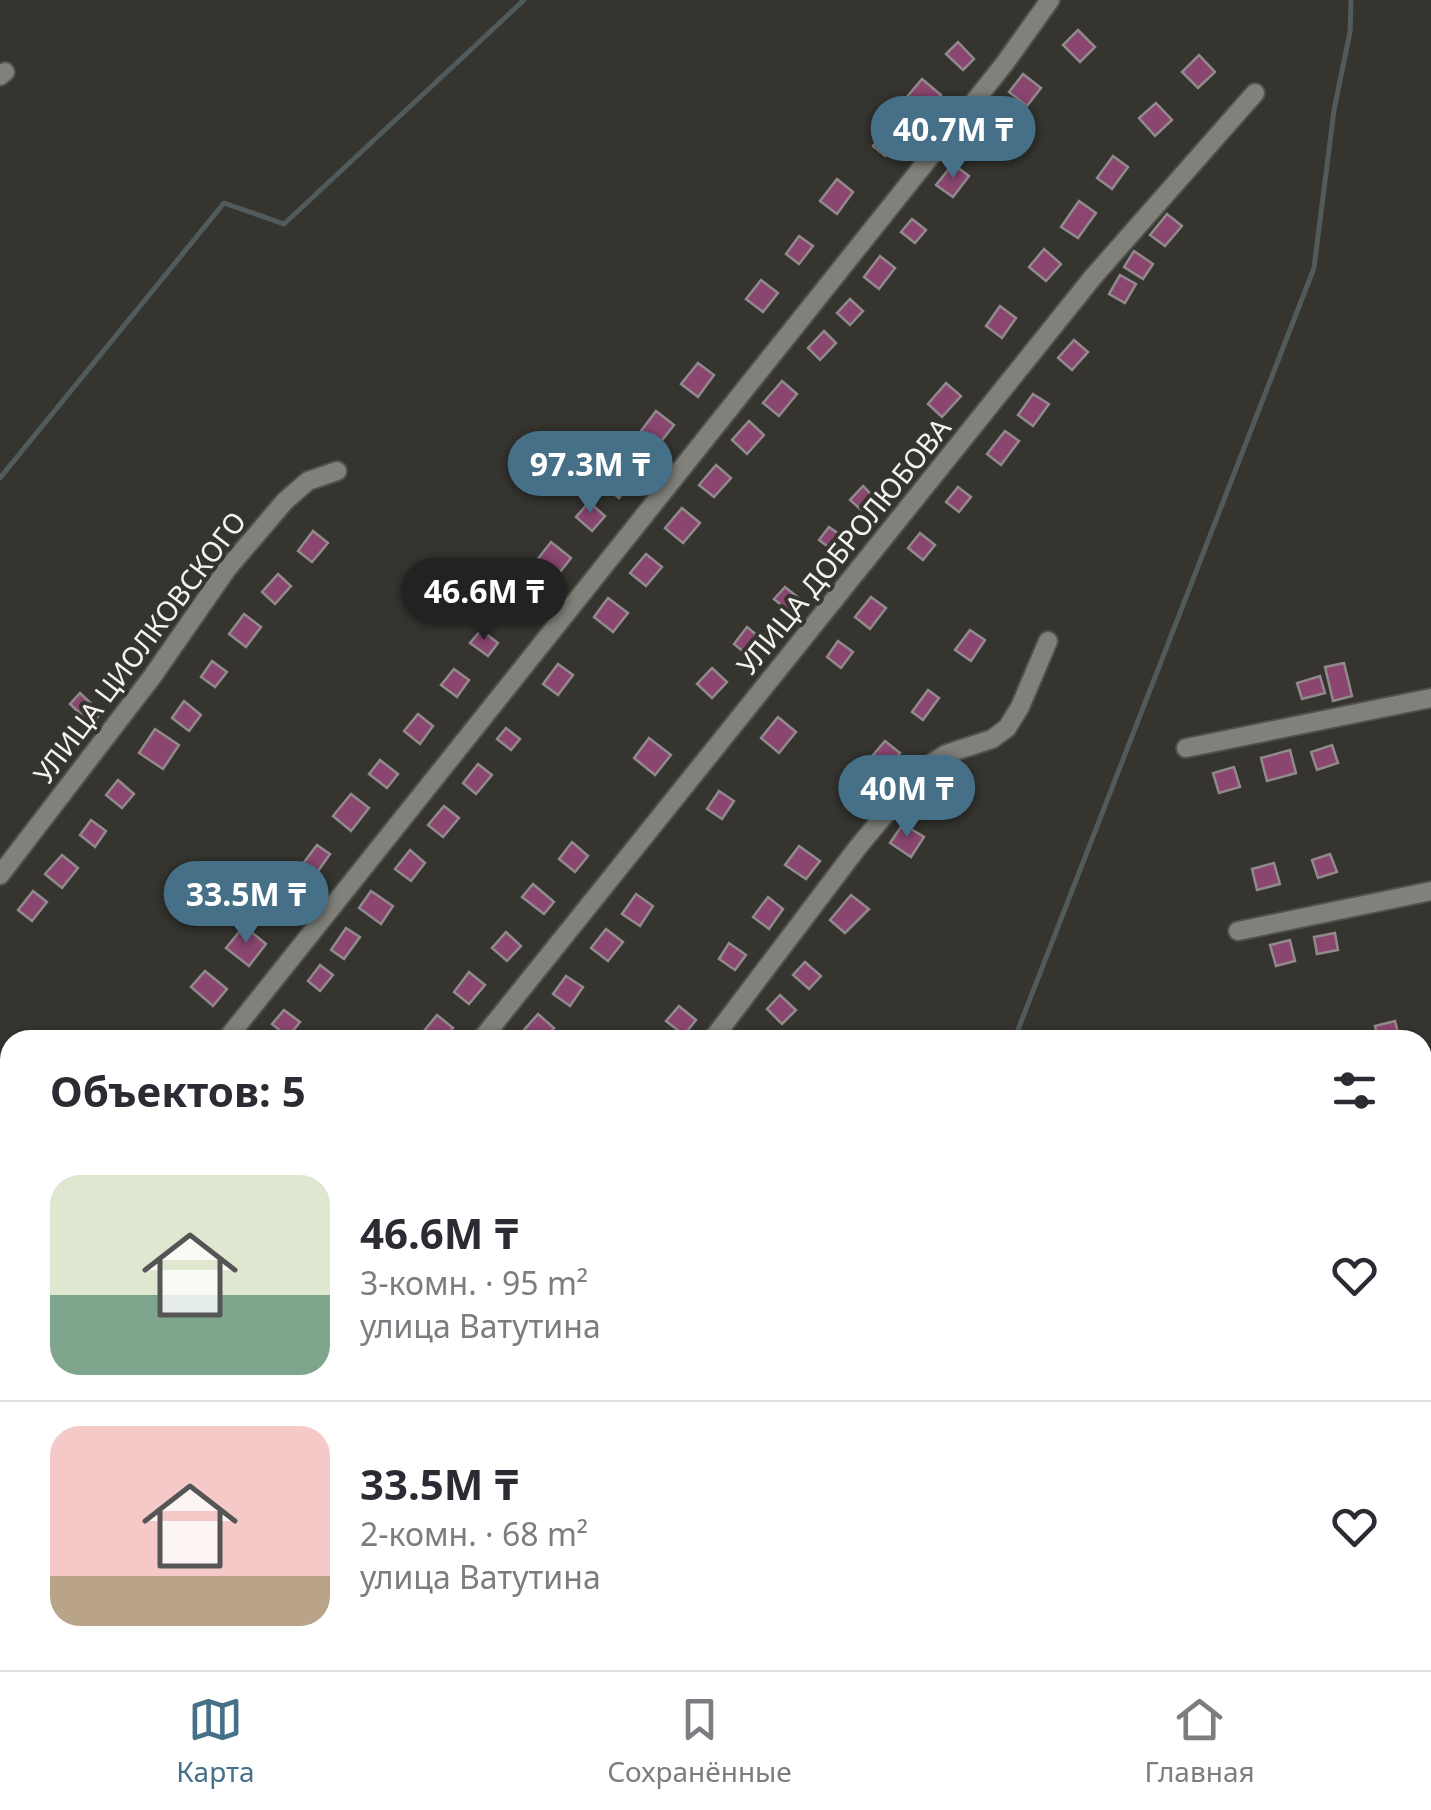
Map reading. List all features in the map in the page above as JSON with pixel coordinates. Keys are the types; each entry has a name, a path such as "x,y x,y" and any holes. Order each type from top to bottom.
{"street":[{"path":"234,1030 1005,63 1050,0"},
{"name":"УЛИЦА ДОБРОЛЮБОВА","path":"489,1030 1093,277 1256,93"},
{"name":"УЛИЦА ЦИОЛКОВСКОГО","path":"0,875 152,677 227,569 286,500 308,481 337,472"},
{"path":"720,1030 858,848 923,770 946,754 992,739 1006,728 1020,707 1048,641"},
{"path":"1186,748 1431,698"},
{"path":"1238,931 1431,891"}],"building":[{"path":"1078,30 1095,47 1080,62 1063,45"},
{"path":"958,42 974,59 963,70 946,54"},
{"path":"1199,55 1215,72 1198,88 1182,72"},
{"path":"1023,74 1041,88 1027,106 1009,92"},
{"path":"922,79 941,95 925,114 906,98"},
{"path":"1156,103 1172,120 1155,136 1139,118"},
{"path":"889,125 901,134 885,156 873,146"},
{"path":"981,127 996,140 980,159 965,147"},
{"path":"1113,156 1128,167 1112,189 1097,178"},
{"path":"953,164 969,176 953,197 936,185"},
{"path":"837,179 853,192 837,214 820,201"},
{"path":"1079,201 1096,213 1078,238 1061,227"},
{"path":"1167,214 1182,226 1165,246 1150,235"},
{"path":"912,219 926,230 915,243 901,232"},
{"path":"799,236 813,246 799,264 786,254"},
{"path":"1044,249 1061,264 1046,281 1029,267"},
{"path":"1134,251 1153,264 1143,279 1124,267"},
{"path":"880,256 895,268 879,289 864,277"},
{"path":"1120,275 1136,284 1125,303 1109,294"},
{"path":"761,280 778,293 763,312 746,299"},
{"path":"850,299 863,311 850,325 837,313"},
{"path":"1000,306 1016,318 1002,338 986,326"},
{"path":"824,331 836,343 820,360 808,348"},
{"path":"1074,340 1088,352 1072,370 1058,358"},
{"path":"698,363 714,375 698,397 681,384"},
{"path":"782,381 797,394 779,416 763,403"},
{"path":"946,383 961,396 942,417 928,404"},
{"path":"1033,394 1049,404 1033,426 1018,415"},
{"path":"656,411 674,425 659,444 641,431"},
{"path":"749,421 764,435 747,454 732,440"},
{"path":"1005,431 1019,441 1001,465 987,454"},
{"path":"617,464 635,477 619,498 601,484"},
{"path":"716,465 731,478 714,497 699,485"},
{"path":"863,486 879,502 867,515 850,500"},
{"path":"958,487 971,497 959,512 946,502"},
{"path":"589,502 605,516 592,531 576,517"},
{"path":"682,508 700,523 683,543 665,528"},
{"path":"829,527 845,538 835,552 819,540"},
{"path":"313,531 328,543 312,562 298,551"},
{"path":"920,533 935,545 923,560 908,548"},
{"path":"551,542 571,558 553,581 533,565"},
{"path":"646,554 662,567 646,586 630,573"},
{"path":"278,574 291,586 275,604 262,592"},
{"path":"785,587 800,599 790,612 774,599"},
{"path":"871,597 886,608 870,629 855,617"},
{"path":"608,598 628,613 613,632 594,617"},
{"path":"244,614 261,627 246,647 229,634"},
{"path":"747,627 764,641 750,657 734,644"},
{"path":"481,630 498,643 488,656 470,643"},
{"path":"970,630 985,640 971,661 955,650"},
{"path":"838,641 853,652 841,668 827,657"},
{"path":"212,661 227,672 215,687 201,677"},
{"path":"1344,663 1352,696 1333,701 1325,667"},
{"path":"558,664 573,675 558,695 543,684"},
{"path":"712,668 727,682 712,698 697,684"},
{"path":"454,669 469,680 457,697 441,685"},
{"path":"1320,676 1325,693 1302,699 1297,683"},
{"path":"928,690 939,698 923,720 912,712"},
{"path":"80,693 101,713 91,724 70,704"},
{"path":"184,701 201,715 189,731 172,718"},
{"path":"418,714 433,726 420,744 404,731"},
{"path":"778,717 796,732 779,753 761,738"},
{"path":"506,728 520,739 511,750 497,739"},
{"path":"155,729 179,745 163,769 139,753"},
{"path":"649,738 671,755 655,775 634,758"},
{"path":"885,741 900,753 889,768 873,755"},
{"path":"1332,745 1338,763 1317,770 1311,752"},
{"path":"1290,750 1296,773 1267,781 1261,758"},
{"path":"380,760 398,774 387,788 369,774"},
{"path":"478,764 492,775 476,794 463,783"},
{"path":"1234,767 1240,787 1219,793 1213,773"},
{"path":"118,780 134,794 122,808 106,795"},
{"path":"855,781 871,794 858,810 842,797"},
{"path":"719,791 734,801 722,819 707,809"},
{"path":"351,794 369,808 351,831 333,816"},
{"path":"444,806 459,818 443,837 428,825"},
{"path":"91,820 106,831 95,847 80,835"},
{"path":"903,824 924,837 911,857 890,843"},
{"path":"572,842 588,856 575,872 559,859"},
{"path":"317,845 330,854 316,874 302,865"},
{"path":"799,846 820,861 806,879 785,865"},
{"path":"410,850 425,863 411,881 395,869"},
{"path":"1330,854 1337,872 1318,878 1312,860"},
{"path":"62,855 78,868 62,888 45,874"},
{"path":"1274,863 1280,884 1257,890 1252,869"},
{"path":"533,884 554,902 544,914 522,897"},
{"path":"273,885 294,900 282,917 261,902"},
{"path":"33,891 47,902 32,921 18,910"},
{"path":"371,891 393,906 381,924 359,908"},
{"path":"636,894 653,906 640,926 622,914"},
{"path":"851,895 869,909 845,933 830,920"},
{"path":"768,897 783,909 769,929 753,917"},
{"path":"244,926 266,944 249,966 226,948"},
{"path":"346,928 360,937 344,959 331,950"},
{"path":"606,929 623,942 608,961 591,948"},
{"path":"506,932 521,946 507,961 492,948"},
{"path":"1335,933 1338,950 1317,954 1314,937"},
{"path":"1290,940 1295,961 1276,966 1270,945"},
{"path":"729,943 746,955 735,970 719,959"},
{"path":"805,962 821,976 809,989 793,975"},
{"path":"320,965 333,975 320,991 308,981"},
{"path":"205,971 227,989 213,1006 191,987"},
{"path":"469,972 485,985 469,1004 454,992"},
{"path":"566,976 583,987 570,1006 553,994"},
{"path":"780,995 796,1010 782,1024 767,1009"},
{"path":"679,1006 696,1020 688,1030 678,1030 666,1021"},
{"path":"284,1010 300,1022 294,1030 279,1030 272,1024"},
{"path":"538,1014 554,1028 552,1030 524,1030"},
{"path":"437,1015 453,1028 451,1030 425,1030"},
{"path":"1395,1021 1397,1030 1376,1030 1375,1026"}],"waterway":[{"path":"0,478 224,203 284,224 524,0"},
{"path":"1018,1030 1314,268 1334,110 1350,32 1351,0"}]}
